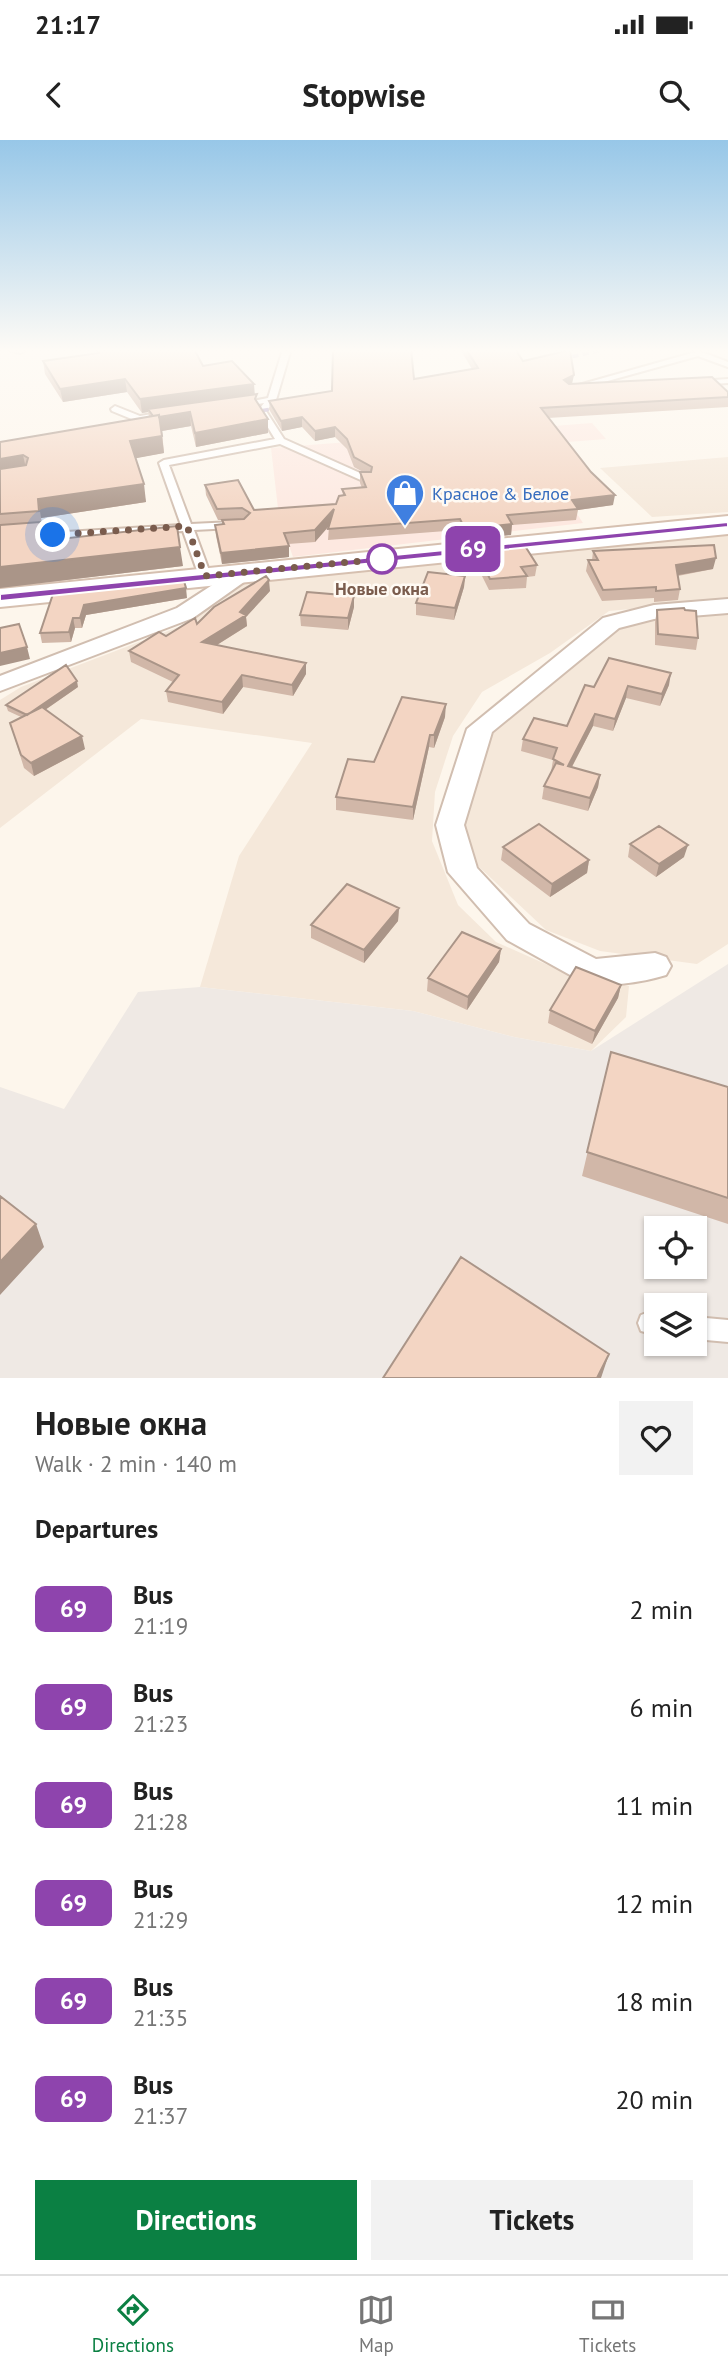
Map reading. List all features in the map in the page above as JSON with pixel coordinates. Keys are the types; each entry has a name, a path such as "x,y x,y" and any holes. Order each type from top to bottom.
{"street":[{"path":"0,598 728,525"},
{"path":"0,684 185,614 244,573"},
{"path":"655,965 592,972 518,932 463,872 450,825 480,729 611,623 654,612 728,606"}],"lane":[{"path":"266,407 262,411 281,441 366,479"},
{"path":"115,409 139,419 166,415"},
{"path":"205,576 164,463 281,441"},
{"path":"0,539 187,526 243,525"},
{"path":"707,1329 728,1331"}],"shaded area":[{"path":"592,423 606,439 568,442 585,468 549,471 583,523 293,557 279,517 271,448"},
{"path":"728,457 728,512 652,517 600,468"},
{"path":"728,531 728,600 609,611 550,653 482,692 453,736 435,792 432,841 458,905 496,942 559,970 629,986 626,1017 591,1051 514,1037 413,1011 200,987 239,856 312,743 141,719 0,828 0,700 21,687 189,623 251,577"},
{"path":"728,609 728,944 697,964 600,951 546,930 476,864 464,821 488,731 614,627 669,615"},
{"path":"728,964 728,1378 0,1378 0,1087 64,1109 138,992 200,987 413,1011 514,1037 591,1051"}],"building":[{"path":"260,407 268,419 195,433 190,412 159,417 153,416 148,409"},
{"path":"272,407 562,407 541,408 591,472 615,495 572,500 578,509 507,515 512,524 465,529 460,519 328,529 334,509 315,530 284,533 289,546 221,553 215,525 224,524 222,520 244,519 250,513 242,508 217,509 205,485 238,480 254,510 336,504 339,496 345,495 342,489 366,487 360,472 371,472 372,467 354,457 347,439 335,427 315,431 302,417 281,421"},
{"path":"159,415 162,436 130,441 144,484 38,499 39,511 0,514 0,469 26,465 28,458 23,455 0,459 0,442"},
{"path":"40,522 42,541 177,526 180,547 0,567 0,525"},
{"path":"714,545 716,558 676,565 680,589 656,591 656,587 603,590 588,560 598,560 593,551"},
{"path":"525,546 537,565 521,567 527,576 490,579 476,551"},
{"path":"428,572 465,576 455,608 416,603"},
{"path":"266,576 269,580 240,612 246,615 202,642 306,663 292,685 242,675 222,702 166,691 179,675 129,651 159,632 166,636 195,618 197,624 214,607"},
{"path":"184,581 186,588 84,605 80,618 73,618 69,632 40,633 53,594"},
{"path":"307,592 354,596 348,618 300,615"},
{"path":"684,608 696,611 698,638 658,634 657,610"},
{"path":"19,624 27,647 0,653 0,628"},
{"path":"609,658 671,673 662,694 628,686 615,719 595,714 568,766 600,775 590,798 544,786 556,763 564,765 553,759 557,748 523,739 534,718 567,726 585,685 594,687"},
{"path":"66,665 77,681 27,715 6,705"},
{"path":"402,697 446,704 434,735 430,735 413,807 336,797 348,759 374,762"},
{"path":"42,707 82,736 31,763 21,755 10,723"},
{"path":"539,824 589,860 552,884 503,847"},
{"path":"659,826 688,845 659,864 630,844"},
{"path":"347,884 399,908 364,950 311,925"},
{"path":"462,932 501,949 468,997 428,978"},
{"path":"576,967 621,985 595,1031 550,1010"},
{"path":"611,1052 728,1087 728,1198 587,1152"},
{"path":"0,1196 36,1224 0,1262"},
{"path":"461,1257 609,1354 597,1378 383,1378"}],"railway":[{"path":"242,414 285,407"}],"bus line":[{"name":"69","path":"0,598 728,525"}],"place":[{"name":"Красное & Белое","path":"405,527"},
{"name":"Новые окна","path":"382,559"}],"route":[{"path":"53,535 187,526 205,576 382,559"}]}
